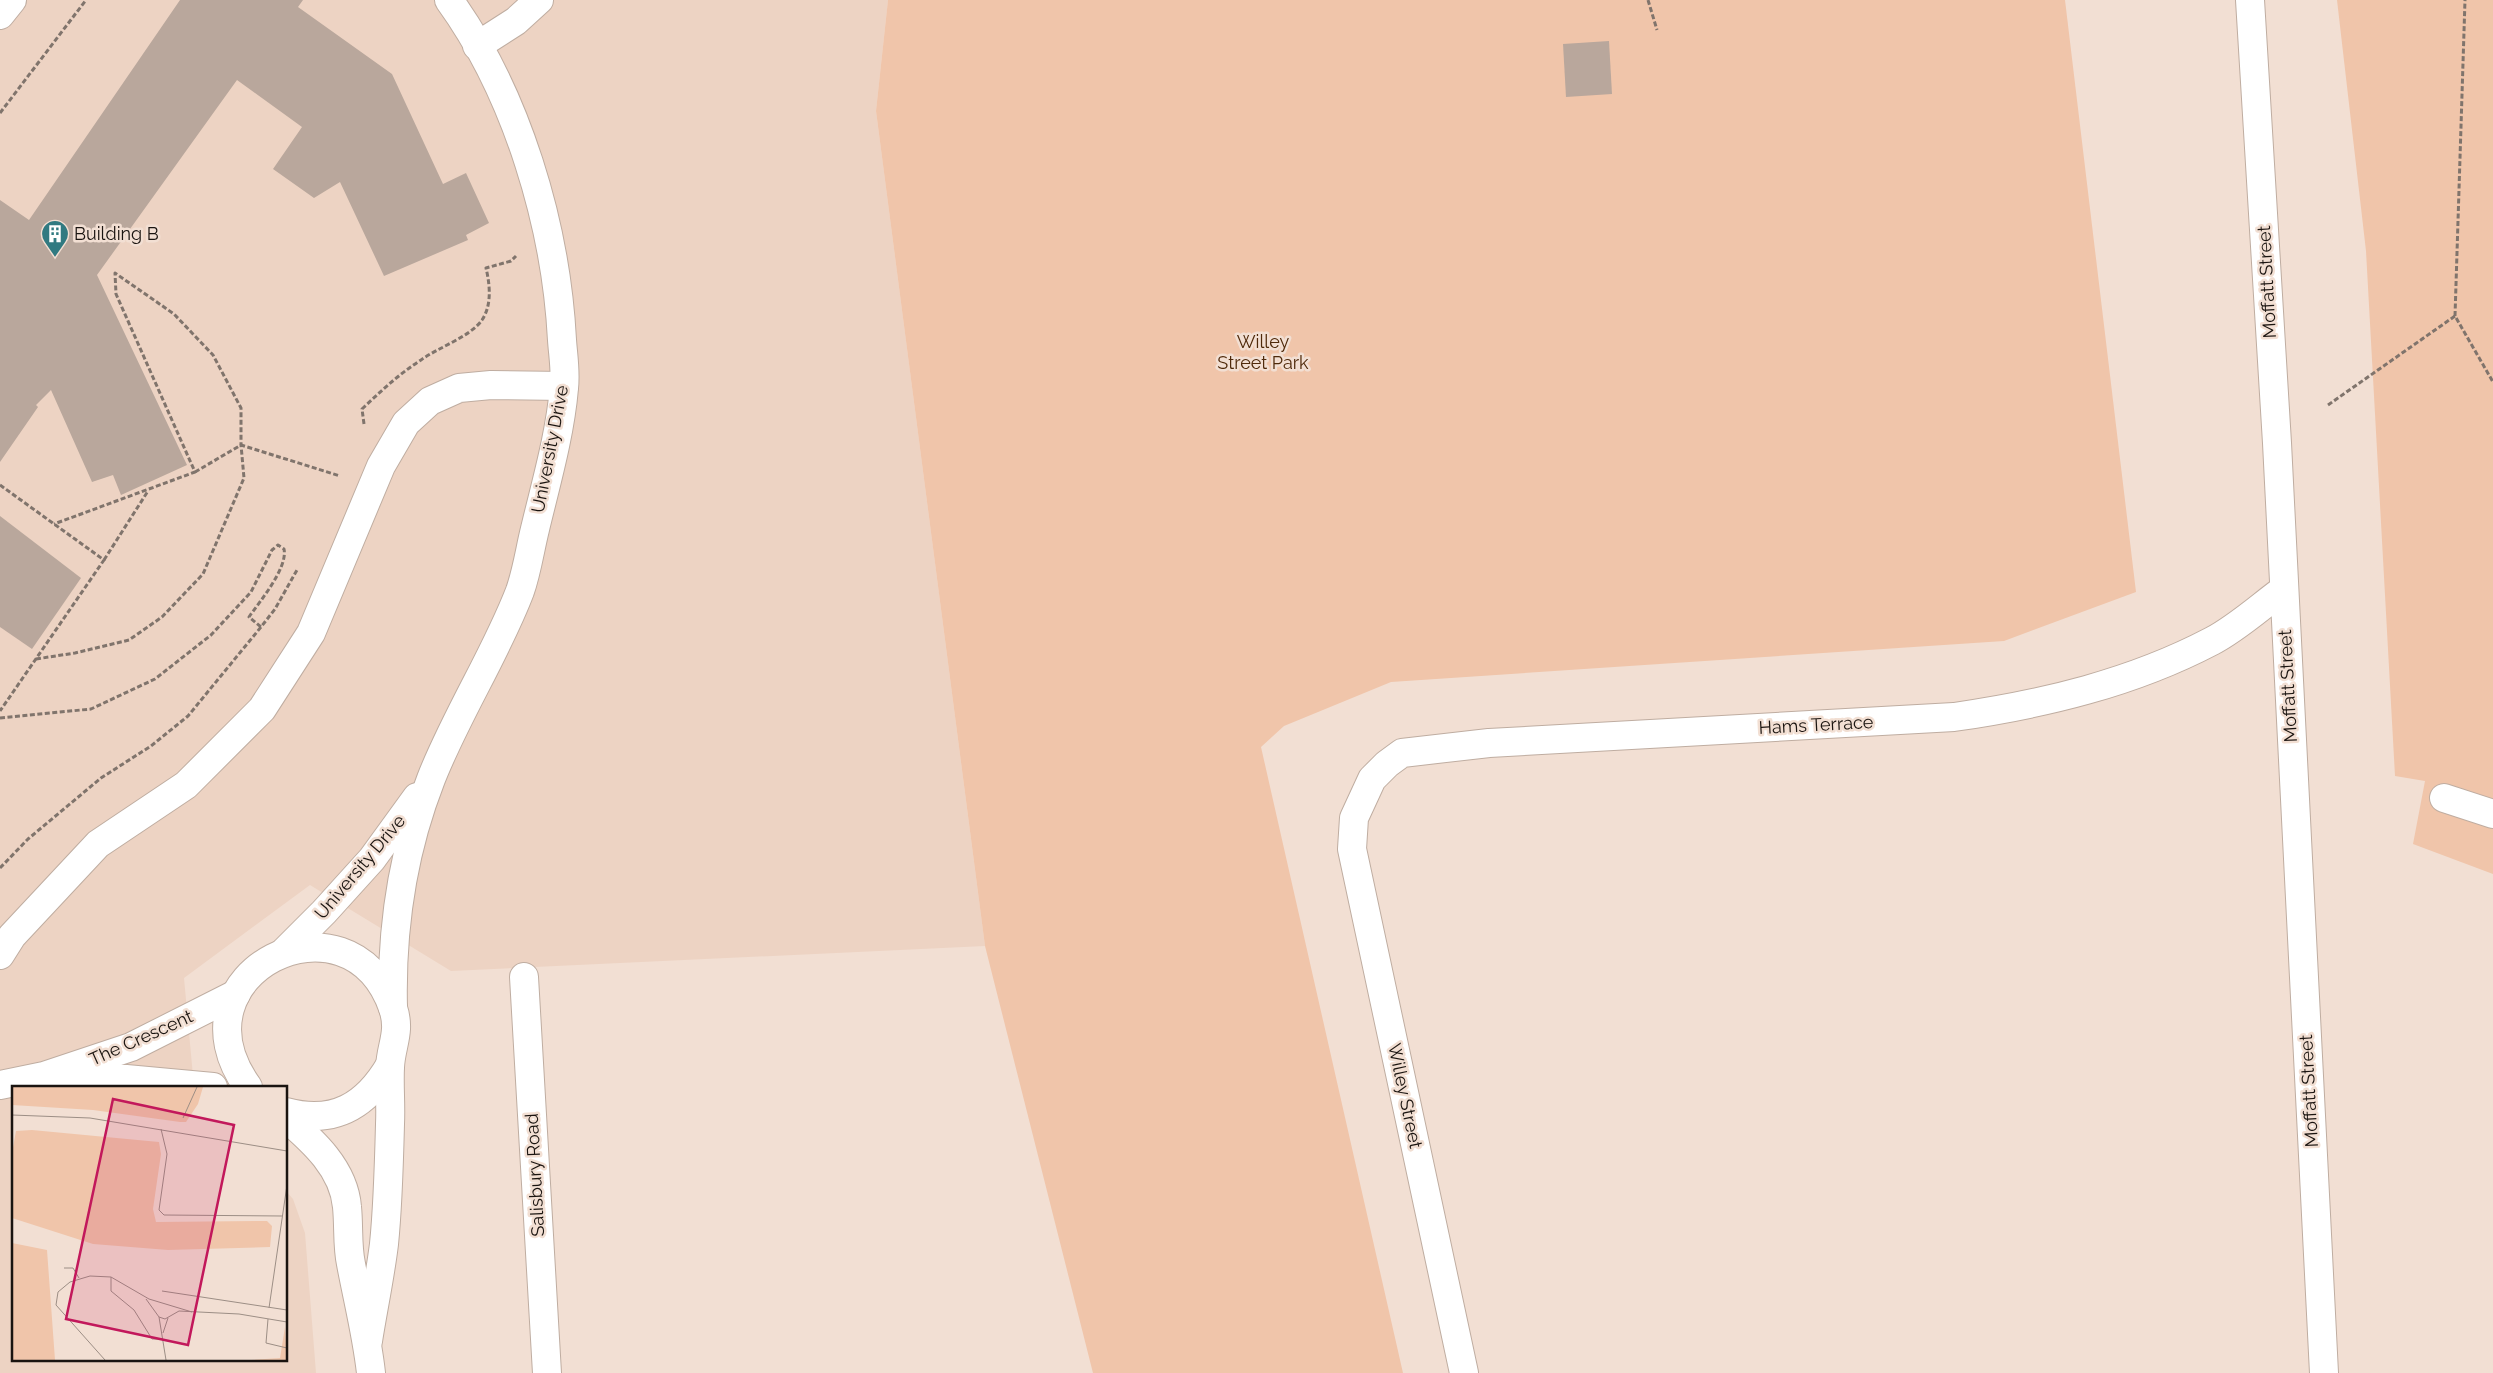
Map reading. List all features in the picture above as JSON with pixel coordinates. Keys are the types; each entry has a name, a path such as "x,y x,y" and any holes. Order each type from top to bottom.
{"street":[{"path":"0,15 12,0"},
{"name":"University Drive","path":"393,1008 392,958 399,898 409,849 431,778 520,590 541,506 564,386 560,308 547,226 529,161 498,84 449,0"},
{"path":"477,46 516,21 539,0"},
{"name":"Moffatt Street","path":"2250,0 2277,443 2324,1373"},
{"path":"0,955 12,936 98,844 186,785 262,709 310,633 381,466 406,423 430,401 459,388 491,385 564,386"},
{"name":"Hams Terrace","path":"1354,818 1372,779 1402,753 1489,743 1954,717 2027,706 2132,678 2214,640 2283,590"},
{"name":"University Drive","path":"285,951 324,912 372,858 431,778"},
{"path":"2444,798 2493,814"},
{"name":"Willey Street","path":"1354,818 1352,849 1464,1373"},
{"path":"247,1086 236,1069 228,1046 228,1016 236,994 248,976 265,961 285,951 310,947 336,950 360,962 380,982 393,1008 397,1039 390,1066 390,1122 384,1244 368,1341"},
{"name":"Salisbury Road","path":"524,977 547,1373"},
{"name":"The Crescent","path":"44,1076 131,1047 236,994"},
{"path":"288,1113 303,1117 318,1117 334,1114 360,1103 378,1086 390,1066"},
{"name":"The Crescent","path":"4,1077 44,1076 126,1079 202,1086"},
{"path":"288,1120 312,1140 333,1167 341,1184 347,1204 350,1262 368,1341 371,1373"}],"path":[{"path":"0,113 86,0"},
{"path":"1648,0 1657,30"},
{"path":"2465,0 2455,316 2493,382"},
{"path":"365,428 362,409 391,382 423,358 449,345 482,321 489,303 486,268 511,261 520,252"},
{"path":"36,659 75,653 129,640 162,617 203,574 244,478 241,445 241,408 214,355 174,314 115,273 116,294 195,472"},
{"path":"2328,405 2455,316"},
{"path":"54,524 195,472 241,445 345,478"},
{"path":"0,486 104,560"},
{"path":"0,711 104,560 149,489"},
{"path":"0,718 91,709 155,679 211,635 251,592 272,550 278,546 284,549 286,556 278,575 248,618 261,627"},
{"path":"0,868 28,839 101,778 151,746 188,716 275,609 298,568"}],"shaded area":[{"path":"0,0 888,0 876,111 985,946 451,971 310,885 184,978 194,1086 12,1086 12,1360 288,1360 288,1193 293,1199 305,1233 316,1373 0,1373"}],"green space":[{"name":"Willey Street Park","path":"888,0 2065,0 2136,592 2004,641 1391,682 1284,726 1261,747 1403,1373 1093,1373 985,946 876,111"},
{"path":"2337,0 2493,0 2493,874 2413,844 2425,781 2395,776 2366,251"}],"building":[{"name":"Building B","path":"180,0 303,0 298,7 392,74 443,184 466,173 489,223 466,235 468,240 384,276 340,182 314,198 273,169 302,127 237,80 97,275 187,465 121,495 113,475 92,482 51,390 36,405 38,407 0,462 0,200 29,220"},
{"path":"1609,41 1612,94 1566,97 1563,44"},
{"path":"0,516 81,578 32,649 0,627"}],"place":[{"name":"Building B","path":"55,258"}]}
